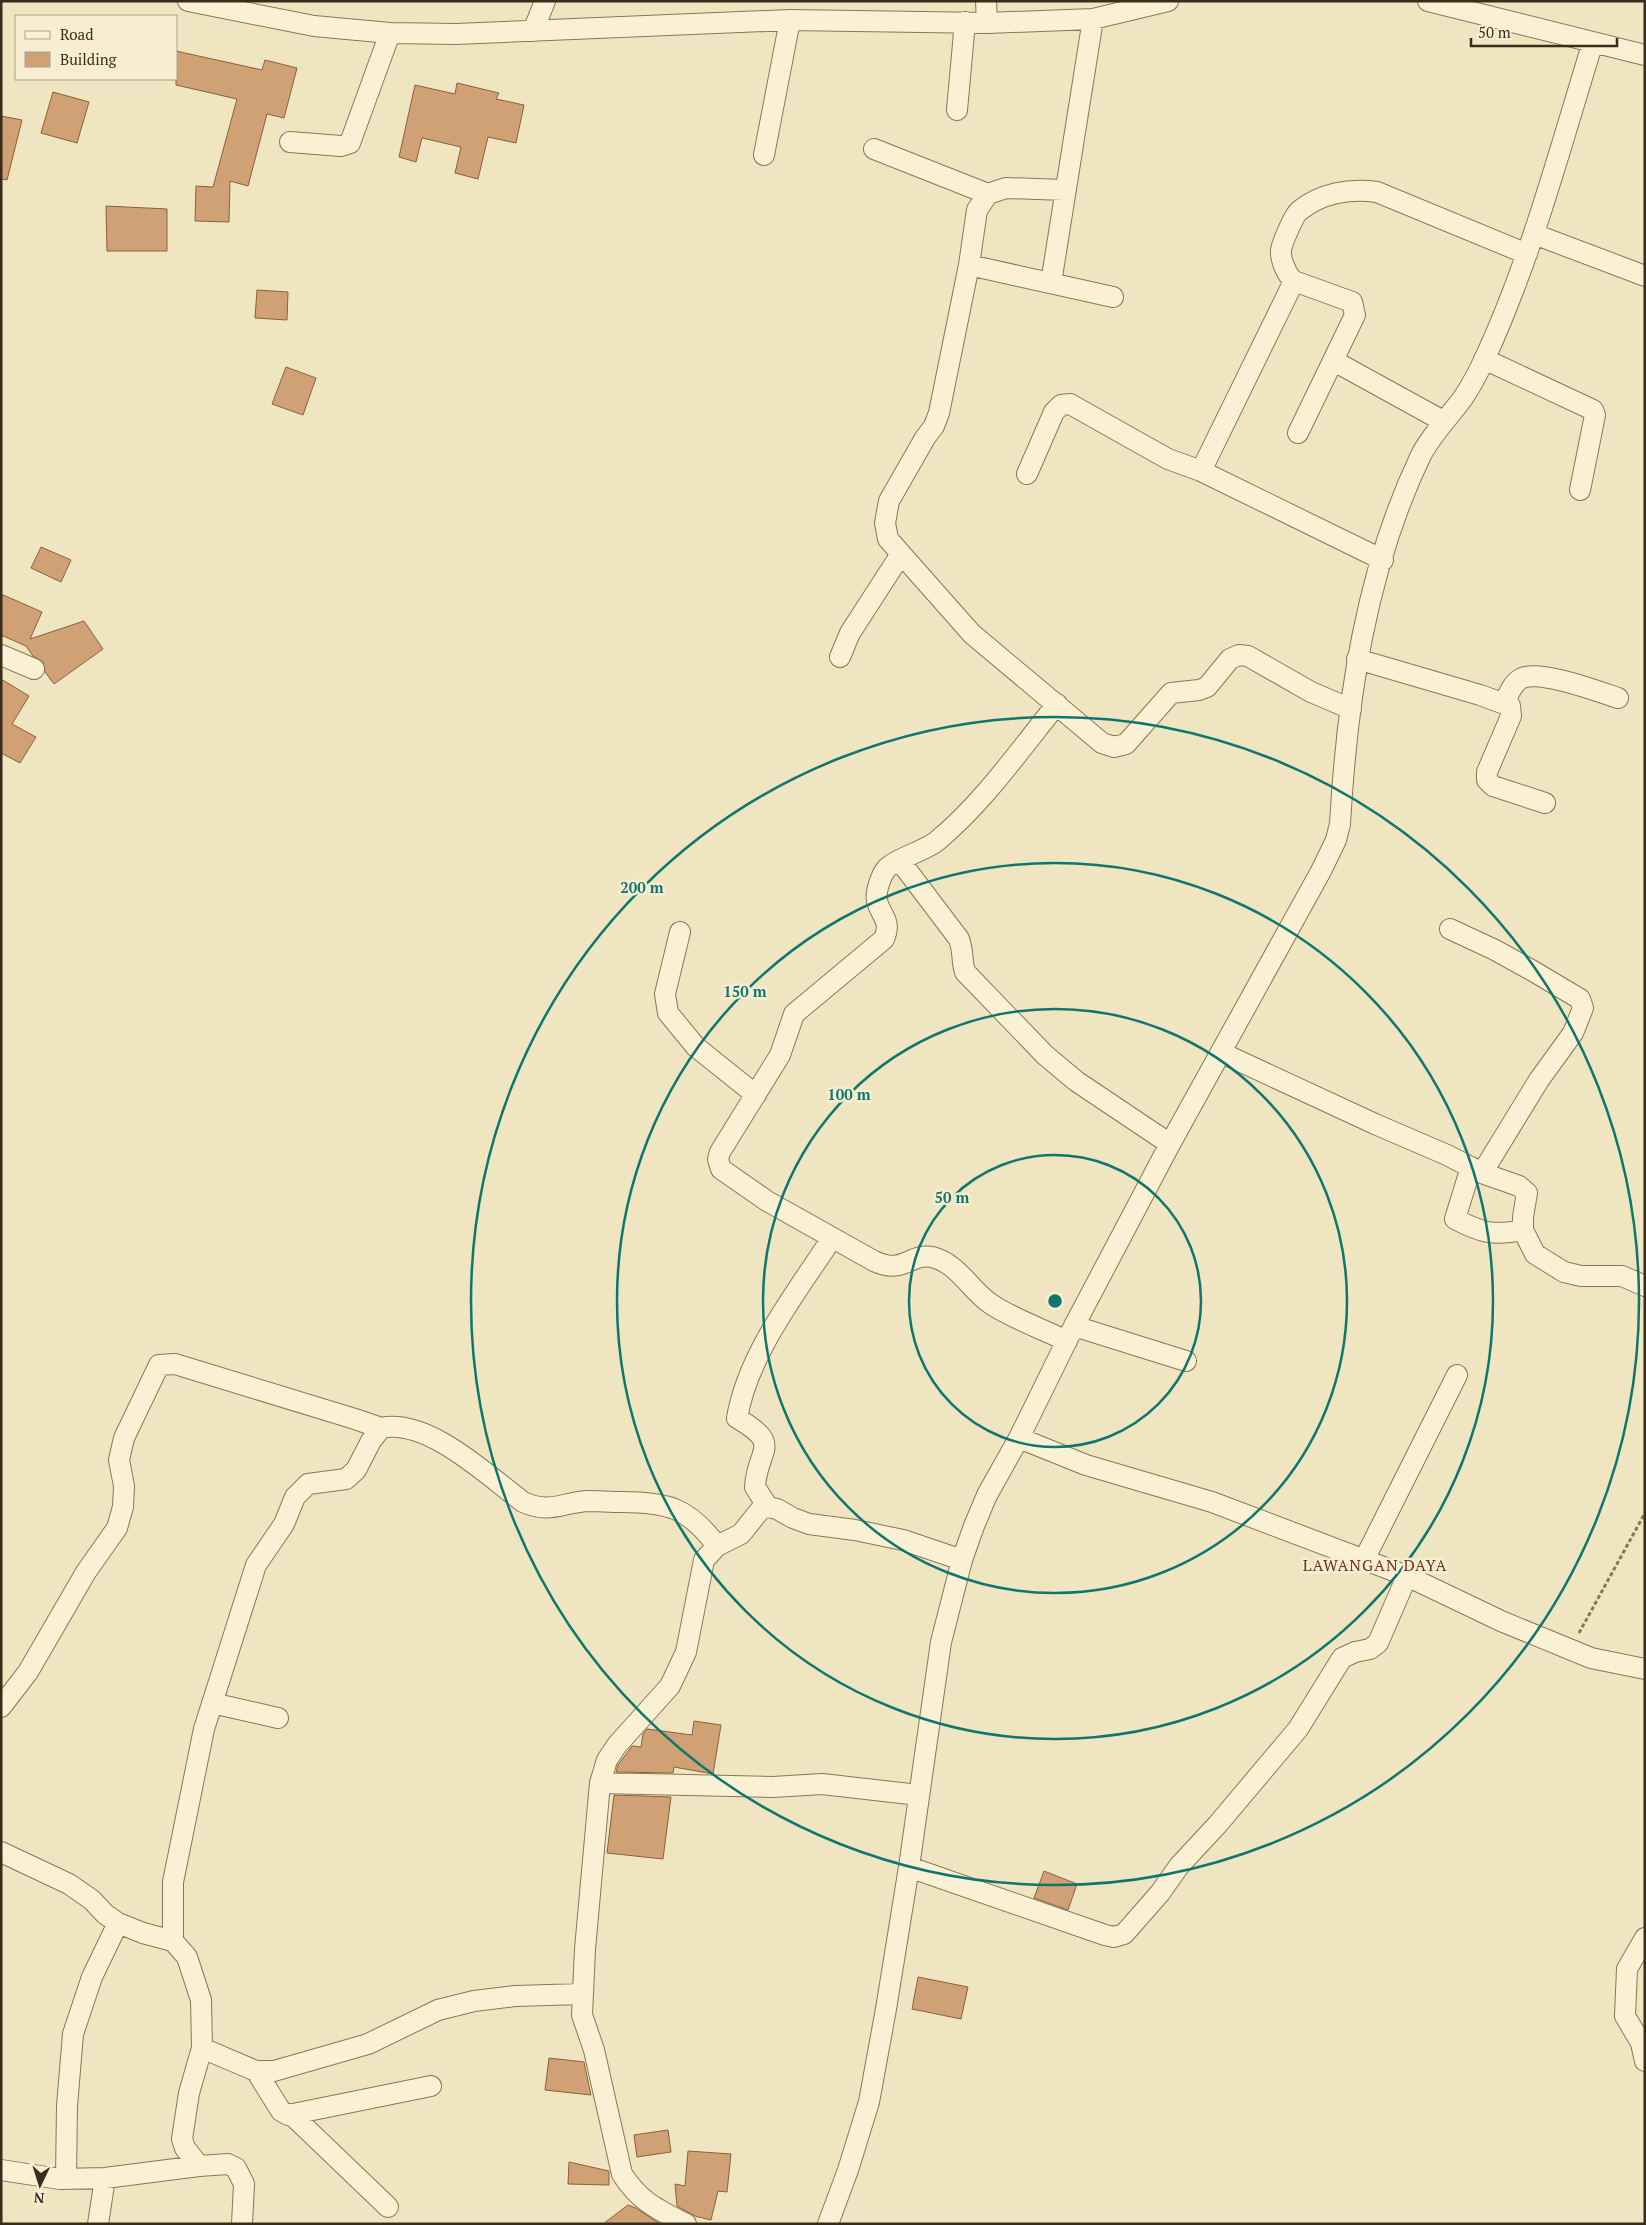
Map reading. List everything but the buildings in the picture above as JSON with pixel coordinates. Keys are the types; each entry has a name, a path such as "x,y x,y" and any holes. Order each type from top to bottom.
{"street":[{"path":"188,1 263,9 314,26 390,33 456,34 790,20 986,23 1093,19 1168,1"},
{"path":"533,31 546,1"},
{"path":"986,1 986,23"},
{"path":"1428,1 1645,55"},
{"path":"1051,283 1093,19"},
{"path":"764,155 790,20"},
{"path":"958,110 965,22"},
{"path":"290,142 341,146 350,143 390,33"},
{"path":"828,2224 848,2170 869,2102 909,1867 941,1642 962,1560 987,1495 1020,1438 1071,1334 1170,1144 1321,872 1336,840 1340,824 1357,659 1371,597 1406,487 1423,452 1463,397 1484,359 1534,234 1593,42"},
{"path":"874,149 988,194"},
{"path":"1065,190 1006,188 988,194 977,210 969,265 936,420 889,501 885,523 888,540 972,634 1102,743 1114,747 1126,744 1171,693 1199,690 1207,687 1230,658 1239,655 1248,656 1259,661 1311,692 1351,709"},
{"path":"1298,433 1355,315 1352,302 1294,281 1288,274 1281,251 1298,212 1321,199 1347,190 1377,192 1527,254"},
{"path":"1534,234 1645,276"},
{"path":"969,265 1113,297"},
{"path":"1201,471 1294,281"},
{"path":"1484,359 1593,410 1595,415 1580,490"},
{"path":"1334,361 1443,422"},
{"path":"1027,474 1054,412 1061,404 1070,404 1168,459 1201,471 1383,560"},
{"path":"840,657 850,633 902,554"},
{"path":"1,655 34,669"},
{"path":"1357,659 1510,706 1511,716 1488,772 1487,780 1493,786 1544,803"},
{"path":"1504,703 1514,684 1522,678 1532,676 1568,681 1618,698"},
{"path":"1057,704 979,800 936,842 887,868 877,900 886,918 888,931 884,939 794,1014 780,1056 720,1152 718,1159 721,1168 767,1201 885,1266 902,1266 921,1258 932,1258 960,1273 991,1304 1071,1334 1186,1361"},
{"path":"900,861 959,939 963,950 962,965 965,972 1045,1055 1076,1081 1170,1144"},
{"path":"1450,929 1496,950 1533,971 1580,999 1583,1008 1573,1033 1476,1170 1455,1219 1475,1230 1500,1235 1523,1230"},
{"path":"680,932 665,994 668,1013 696,1047 756,1095"},
{"path":"1222,1053 1476,1170 1519,1186 1527,1193 1523,1230 1535,1254 1564,1272 1581,1276 1622,1276 1645,1286"},
{"path":"768,1507 755,1487 765,1445 762,1436 737,1418 738,1409 746,1384 762,1348 832,1238"},
{"path":"1,1707 28,1672 86,1572 117,1528 123,1507 124,1486 119,1460 124,1438 158,1365 175,1364 355,1418 381,1428 392,1426 421,1431 439,1440 524,1502 537,1508 586,1501 656,1502 676,1509 696,1521 717,1546"},
{"path":"1364,1560 1457,1375"},
{"path":"173,1941 172,1899 177,1858 204,1728 256,1565 284,1524 295,1497 308,1484 346,1479 356,1470 371,1441 381,1428"},
{"path":"1020,1438 1086,1466 1212,1502 1407,1576 1501,1621 1591,1658 1645,1669"},
{"path":"686,2224 653,2207 633,2191 622,2174 594,2050 582,2015 582,1994 600,1783 607,1760 617,1745 670,1686 686,1652 704,1560 717,1546 741,1534 761,1509 768,1507 777,1509 809,1524 855,1530 903,1540 962,1560"},
{"path":"909,1867 1105,1935 1114,1937 1124,1934 1160,1893 1179,1866 1218,1824 1298,1729 1342,1658 1370,1648 1378,1643 1407,1576"},
{"path":"212,1703 278,1718"},
{"path":"600,1783 773,1787 822,1784 919,1795"},
{"path":"1,1852 68,1884 92,1900 105,1914 118,1923 143,1933 173,1941 187,1957 201,2000 202,2048 189,2093 182,2139 185,2148 199,2166"},
{"path":"66,2178 67,2106 73,2034 92,1976 118,1923"},
{"path":"1645,1938 1627,1969 1625,2016 1640,2043 1645,2061"},
{"path":"202,2048 256,2071 287,2068 368,2044 438,2010 474,2001 515,1996 582,1994"},
{"path":"256,2071 281,2111 284,2114 292,2115 431,2086"},
{"path":"292,2115 388,2207"},
{"path":"1,2170 66,2178 104,2178 228,2164 236,2168 244,2184 242,2224"},
{"path":"98,2224 104,2178"}],"path":[{"path":"1570,1649 1645,1513"}],"district":[{"name":"LAWANGAN DAYA","path":"1375,1565"}]}
